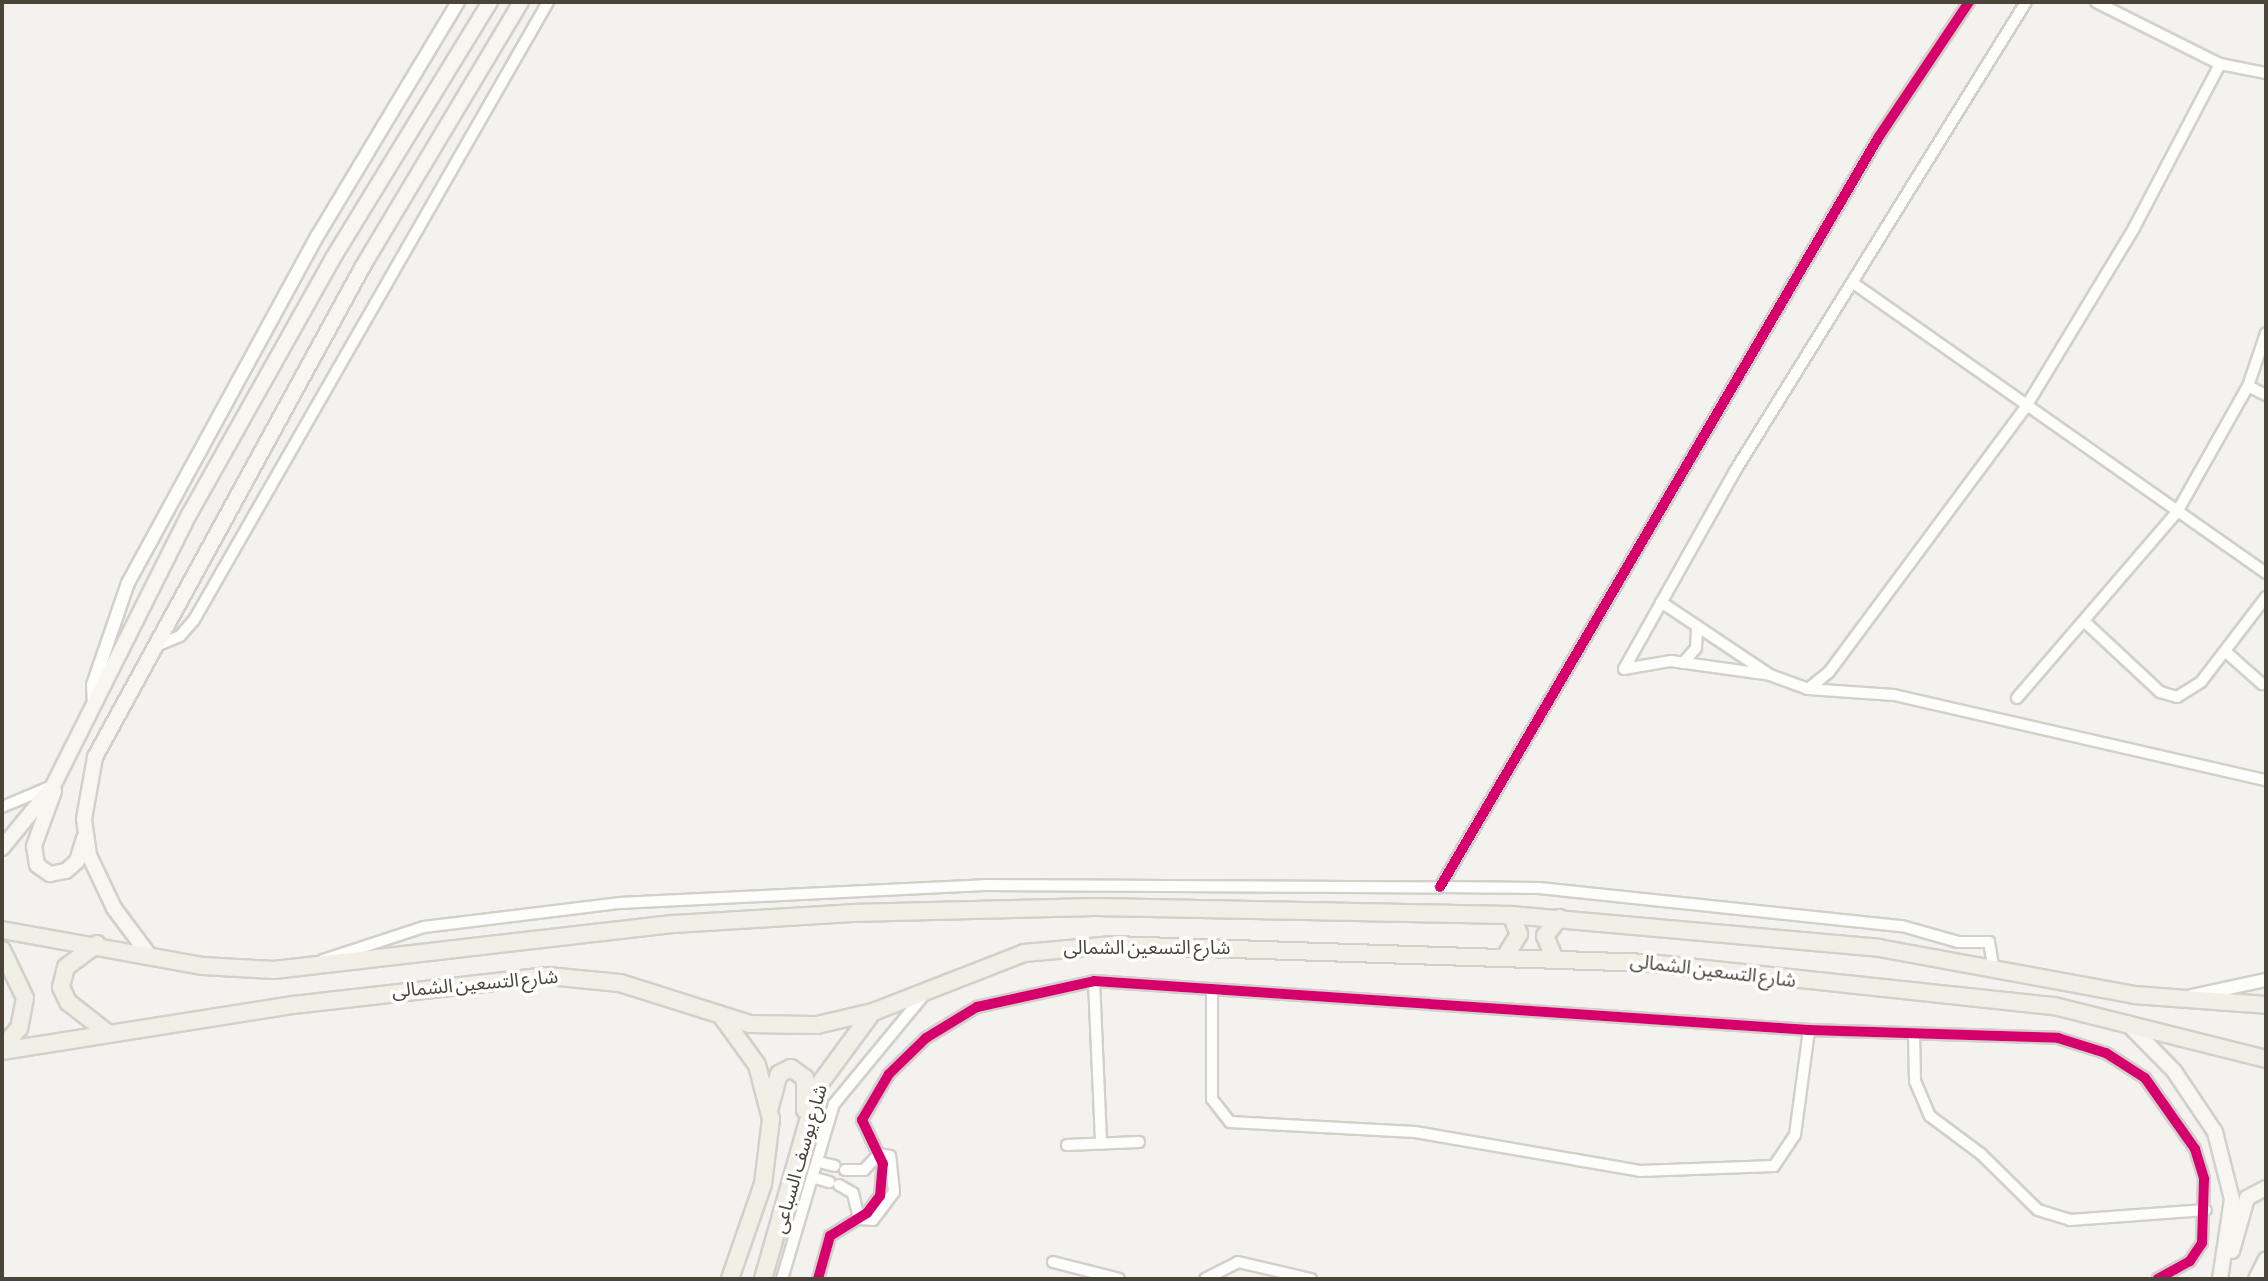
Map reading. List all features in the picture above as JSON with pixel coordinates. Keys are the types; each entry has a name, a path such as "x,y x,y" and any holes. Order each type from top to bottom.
{"main road":[{"path":"490,2 332,258 94,704 53,786 34,846 37,865 50,874 66,871 77,861 84,836 95,757 363,265 521,2"},
{"path":"2,848 53,786"},
{"path":"84,836 105,891 149,955"},
{"name":"شارع التسعين الشمالى","path":"2,930 244,970 310,967 674,924 852,913 1094,906 1511,915 1879,948 2172,999 2266,1005"},
{"path":"1506,955 1519,934 1511,915"},
{"path":"1554,957 1545,936 1559,918"},
{"path":"97,944 66,967 61,986 68,1002 108,1034"},
{"name":"شارع التسعين الشمالى","path":"2,1049 409,989 548,976 620,982 723,1018 800,1026 873,1012 1006,958 1077,946 1554,957 2031,1003 2126,1022 2266,1059"},
{"path":"2,950 19,973 25,998 19,1028 2,1049"},
{"name":"شارع يوسف السباعى","path":"763,1279 808,1115 829,1066 873,1012"},
{"name":"شارع يوسف السباعى","path":"723,1018 757,1065 770,1107 763,1184 730,1279"},
{"path":"2126,1022 2174,1071 2215,1132 2232,1199 2220,1279"},
{"path":"770,1107 779,1074 796,1069 805,1078 808,1115"},
{"path":"2224,1262 2238,1239 2247,1198 2266,1188"},
{"path":"2256,1279 2265,1261"}],"street":[{"path":"94,704 93,685 116,612 171,501 345,187 458,2"},
{"path":"153,648 180,636 194,620 548,2"},
{"path":"1440,887 1878,138 1969,2"},
{"path":"2026,2 1661,602 1624,669 1683,663 1770,675 1808,688 1894,695 2266,780"},
{"path":"2096,2 2220,64 2266,73"},
{"path":"1808,688 1829,672 2027,405 2146,206 2220,64"},
{"path":"1856,285 2266,573"},
{"path":"2017,698 2177,512 2248,386 2266,333"},
{"path":"2248,386 2266,395"},
{"path":"2085,622 2168,696 2194,690 2266,597"},
{"path":"1661,602 1770,675"},
{"path":"1683,663 1696,648 1697,626"},
{"path":"2225,651 2262,684"},
{"path":"2,807 53,786"},
{"path":"310,967 353,946 424,927 619,903 985,885 1566,890 1902,926 1958,942 1990,942 1994,969"},
{"path":"1094,981 1101,1144"},
{"path":"818,1279 825,1242 859,1219 880,1196 879,1154 862,1128 865,1111 889,1074 926,1038 1006,997 1094,981 1809,1030 2058,1038 2106,1053 2144,1078 2178,1118 2195,1149 2206,1210 2196,1254 2159,1279"},
{"path":"2172,999 2266,981"},
{"path":"782,1279 815,1178 829,1115 846,1083 930,987"},
{"path":"1212,990 1212,1099 1230,1122 1415,1132 1640,1171 1774,1166 1794,1135 1809,1030"},
{"path":"1914,1033 1914,1081 1930,1116 1981,1154 2038,1210 2070,1220 2206,1210"},
{"path":"1067,1145 1139,1142"},
{"path":"819,1162 840,1168 864,1170 879,1154"},
{"path":"815,1178 834,1183 853,1193 859,1219"},
{"path":"2265,1261 2265,1279"},
{"path":"1053,1262 1084,1275 1119,1279"},
{"path":"1205,1279 1237,1262 1311,1279"}],"cycle path":[{"path":"1440,887 1878,138 1969,2"},
{"path":"818,1279 830,1236 867,1213 880,1196 883,1164 862,1120 889,1074 926,1038 977,1007 1094,981 1809,1030 2058,1038 2106,1053 2145,1078 2195,1149 2204,1179 2202,1243 2190,1261 2158,1279"}]}
